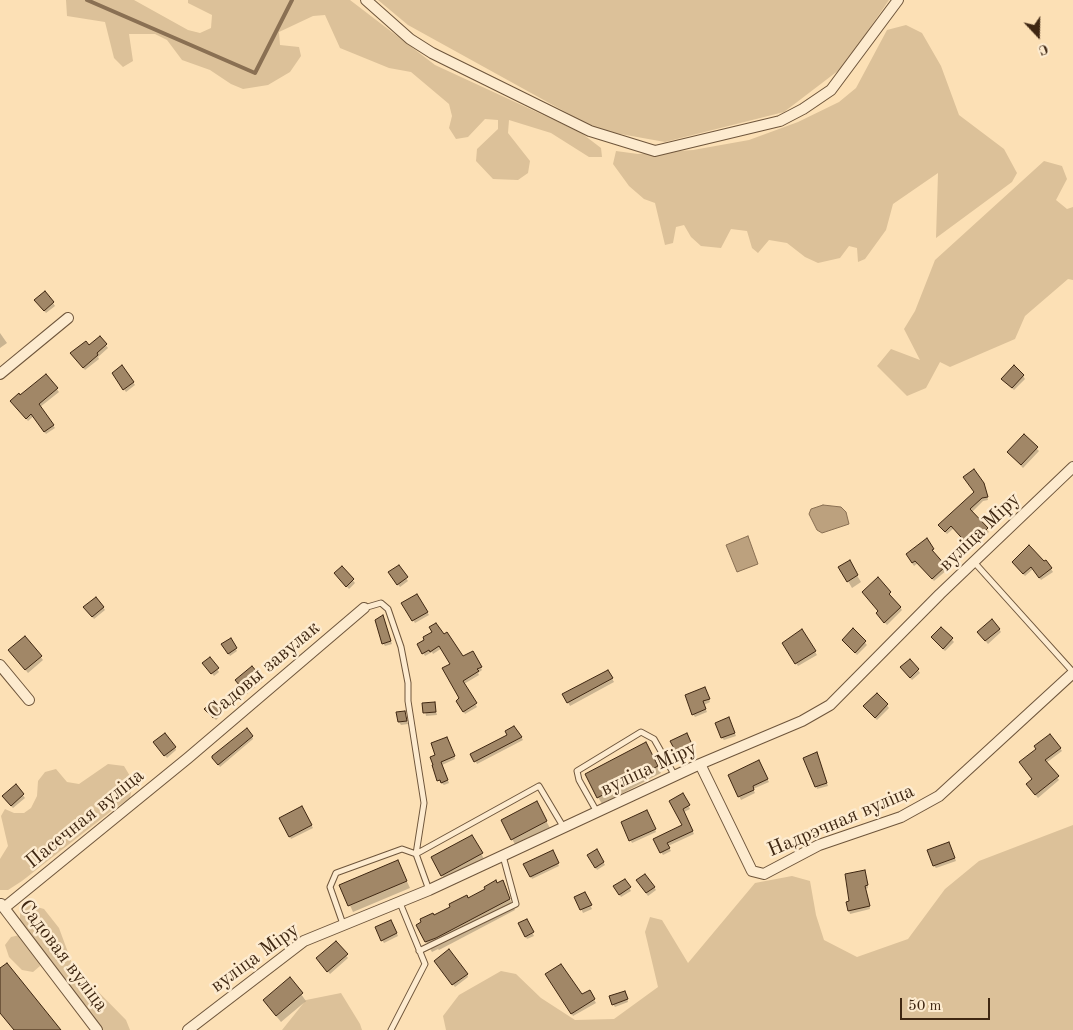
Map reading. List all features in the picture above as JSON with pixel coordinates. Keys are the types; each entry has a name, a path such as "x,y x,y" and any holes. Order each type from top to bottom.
{"street":[{"path":"366,0 410,38 432,53 590,131 655,151 780,121 803,109 831,90 898,0"},
{"path":"0,374 68,318"},
{"name":"вуліца Міру","path":"188,1030 304,941 429,890 700,764 802,721 830,705 1073,467"},
{"name":"Садовы завулак","path":"188,758 364,608"},
{"path":"0,665 29,700"},
{"name":"Надрэчная вуліца","path":"700,764 752,871 764,874 819,846 901,817 939,796 1073,672"},
{"name":"Пасечная вуліца","path":"1,907 188,758"},
{"name":"Садовая вуліца","path":"1,907 97,1030"}],"lane":[{"path":"974,562 1073,672"},
{"path":"364,608 382,603 388,609 401,646 408,683 408,701 424,803 416,854 429,890"},
{"path":"598,812 579,780 576,771 641,732 654,739 675,776"},
{"path":"343,924 330,887 336,874 402,849 416,854 539,786 564,828"},
{"path":"419,951 516,904 503,856"},
{"path":"391,1030 425,964 400,903"}],"shaded area":[{"path":"66,0 134,0 188,30 200,33 211,28 212,15 188,3 188,0 350,0 435,65 580,132 601,148 602,157 589,157 551,133 509,120 508,133 530,161 528,173 518,180 493,179 476,161 477,149 498,129 498,120 485,119 468,137 456,139 449,128 452,116 449,104 411,72 389,68 340,48 325,15 313,16 279,32 280,45 299,47 301,56 290,72 268,85 243,89 231,84 210,70 182,60 167,40 155,34 129,34 133,61 123,67 114,58 105,22 67,16"},
{"path":"378,0 889,0 843,67 784,112 665,142 598,130 408,25"},
{"path":"906,25 922,33 941,66 959,115 1004,149 1017,173 1012,182 936,238 938,173 893,204 886,230 865,259 858,262 857,248 849,246 840,258 818,263 805,257 787,243 769,240 758,253 752,248 747,231 731,229 721,248 701,246 691,237 684,225 676,227 673,243 665,245 655,203 644,199 629,186 613,164 616,151 638,154 693,150 749,140 798,122 839,102 856,88 887,30"},
{"path":"1044,161 1062,166 1067,179 1056,200 1067,209 1073,207 1073,280 1068,279 1025,316 1015,339 950,367 940,362 926,388 907,396 877,366 891,349 920,360 904,329 915,311 935,260"},
{"path":"823,505 841,507 846,512 849,524 822,533 817,530 809,514 811,509"},
{"path":"748,536 758,564 737,572 726,545"},
{"path":"108,764 124,766 133,781 130,798 22,881 8,890 0,890 0,859 8,846 1,816 5,809 14,813 24,813 31,808 37,796 38,781 45,772 56,769 67,782 79,784"},
{"path":"1073,825 1073,1030 446,1030 443,1016 459,995 501,971 516,974 541,998 575,1020 614,1019 658,987 645,932 650,917 662,920 688,963 755,883 792,876 810,881 816,915 824,940 857,957 908,939 945,889 979,861"},
{"path":"30,905 44,909 59,928 73,966 126,1020 130,1030 102,1030 46,959 20,921 20,911"},
{"path":"20,935 38,958 40,966 33,972 22,970 9,957 5,945 11,937"},
{"path":"341,993 362,1030 282,1030 306,1000"}],"building":[{"path":"45,291 54,302 44,311 34,300"},
{"path":"100,336 107,344 83,368 70,353 86,341 89,345"},
{"path":"122,365 134,382 123,390 112,373"},
{"path":"1014,365 1024,375 1012,388 1001,379"},
{"path":"46,374 58,388 39,404 54,425 44,432 31,414 26,419 10,401"},
{"path":"1024,434 1038,447 1021,465 1007,452"},
{"path":"974,469 984,483 988,497 982,498 970,509 988,528 969,546 951,526 945,532 938,525 974,492 963,477"},
{"path":"927,538 934,549 932,550 946,566 932,579 915,561 912,563 906,554"},
{"path":"1029,545 1052,568 1039,578 1031,567 1023,574 1012,562"},
{"path":"850,560 858,575 847,582 838,567"},
{"path":"399,565 408,577 397,585 388,572"},
{"path":"342,566 354,579 346,587 334,573"},
{"path":"878,577 891,592 889,594 901,607 884,623 876,613 878,611 862,592"},
{"path":"417,594 428,612 412,621 401,603"},
{"path":"96,597 104,607 92,617 83,607"},
{"path":"383,615 391,641 382,644 375,620"},
{"path":"992,619 1000,629 985,641 977,632"},
{"path":"436,623 444,634 447,632 463,656 473,651 482,667 463,681 477,703 463,712 456,701 459,698 442,668 450,664 439,646 430,652 429,650 422,654 417,644 424,640 423,637 432,632 429,627"},
{"path":"941,627 953,638 943,649 931,637"},
{"path":"853,628 866,641 855,653 842,640"},
{"path":"802,629 816,651 795,664 782,643"},
{"path":"25,636 42,656 25,670 8,650"},
{"path":"231,638 237,648 228,654 221,644"},
{"path":"210,657 219,668 211,674 202,663"},
{"path":"910,659 919,669 910,678 900,667"},
{"path":"252,666 262,678 245,692 235,680"},
{"path":"608,670 613,678 567,703 562,694"},
{"path":"705,687 710,699 703,701 706,709 692,715 685,695"},
{"path":"877,693 888,704 875,718 863,706"},
{"path":"213,701 222,710 213,718 204,709"},
{"path":"435,702 436,712 423,713 422,703"},
{"path":"405,711 407,721 398,722 396,712"},
{"path":"729,717 735,733 721,738 715,723"},
{"path":"514,726 522,737 474,762 470,754 507,735 505,731"},
{"path":"247,728 253,736 218,765 212,756"},
{"path":"165,733 176,747 164,756 153,742"},
{"path":"687,733 694,749 678,756 670,741"},
{"path":"1050,734 1061,748 1045,760 1059,776 1035,795 1026,784 1032,779 1019,762 1036,749 1034,746"},
{"path":"447,737 455,756 441,762 448,780 441,783 440,780 437,781 430,757 435,755 431,743"},
{"path":"646,742 658,766 597,798 585,774"},
{"path":"817,752 827,783 815,787 803,758"},
{"path":"759,760 768,779 753,786 754,790 738,797 728,775"},
{"path":"16,784 24,794 11,806 2,796"},
{"path":"683,793 690,805 683,809 693,831 667,843 670,848 660,853 653,839 682,825 669,801"},
{"path":"537,801 547,821 511,840 501,820"},
{"path":"302,806 312,825 289,837 279,818"},
{"path":"647,810 656,829 629,841 621,822"},
{"path":"472,835 483,853 441,876 431,857"},
{"path":"949,842 955,858 933,866 927,850"},
{"path":"597,849 604,862 595,868 587,855"},
{"path":"553,850 559,863 530,877 523,864"},
{"path":"398,860 407,881 348,906 339,885"},
{"path":"865,870 868,885 865,886 870,906 848,911 846,902 849,901 845,874"},
{"path":"645,874 655,887 646,893 636,880"},
{"path":"625,879 631,887 619,895 613,886"},
{"path":"496,880 497,883 503,880 510,899 425,942 416,925 421,922 420,919 450,907 449,904 467,895 468,898 485,889 484,887"},
{"path":"585,892 592,905 580,910 574,897"},
{"path":"527,919 534,932 525,937 518,923"},
{"path":"391,920 397,933 381,941 375,927"},
{"path":"336,941 348,954 327,972 316,958"},
{"path":"449,949 468,974 452,985 434,961"},
{"path":"7,963 61,1030 14,1030 0,1013 0,968"},
{"path":"561,964 582,994 590,990 595,999 571,1014 545,974"},
{"path":"290,977 303,993 276,1016 263,1000"},
{"path":"625,991 628,999 612,1005 609,996"}],"waterway":[{"path":"87,0 255,73 292,0"}]}
